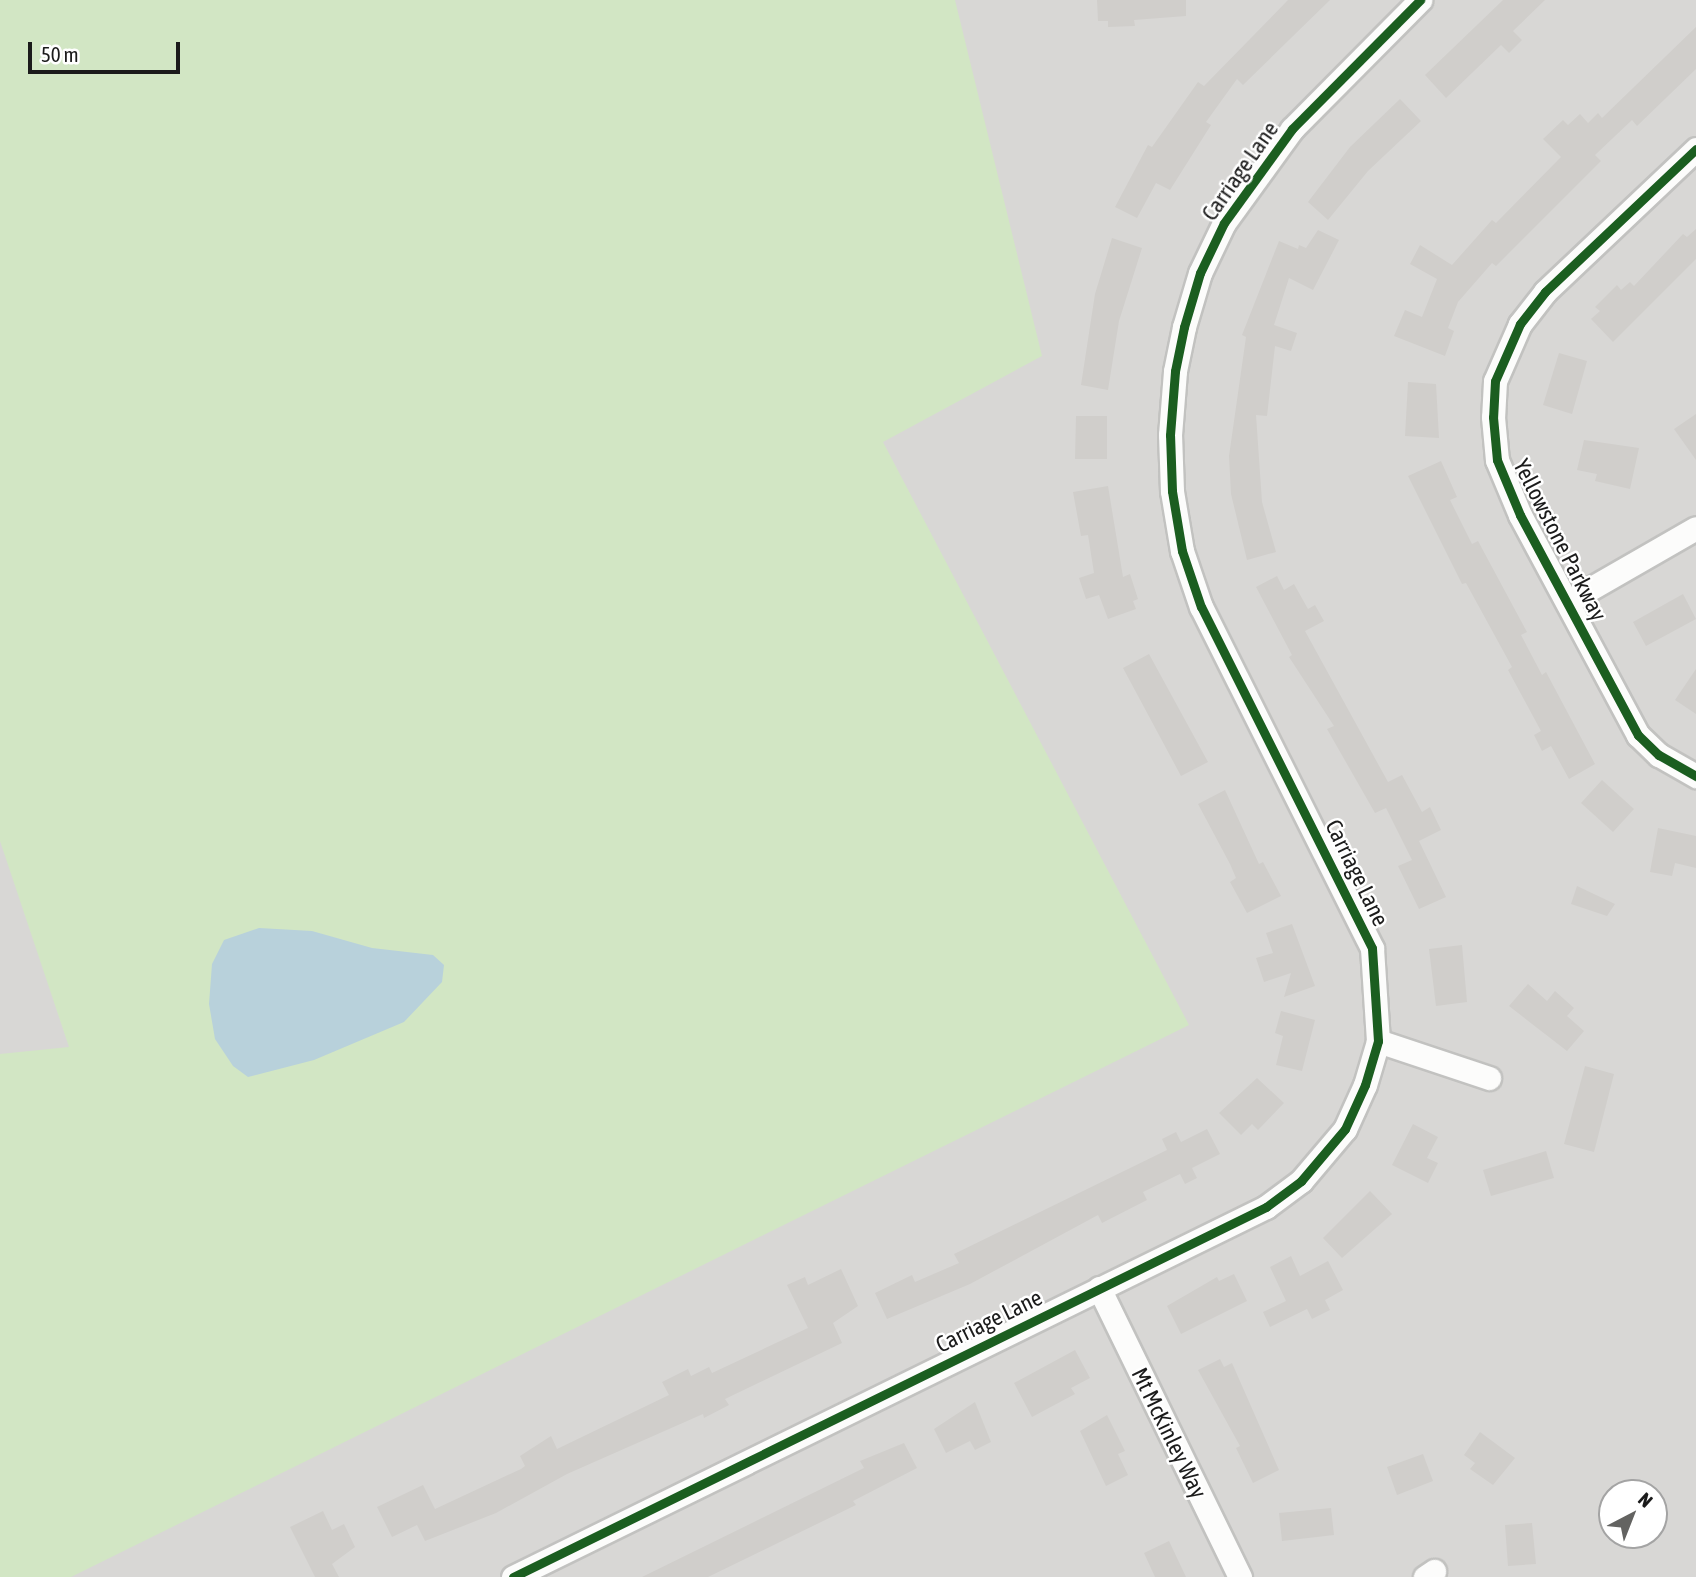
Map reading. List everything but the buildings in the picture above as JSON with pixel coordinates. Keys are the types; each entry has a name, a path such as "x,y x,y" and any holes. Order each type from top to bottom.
{"street":[{"name":"Carriage Lane","path":"513,1577 1266,1207 1301,1181 1345,1129 1365,1085 1378,1041 1377,974 1366,927 1201,607 1182,551 1172,491 1170,435 1175,371 1184,327 1200,273 1224,223 1292,129 1420,0"},
{"name":"Yellowstone Parkway","path":"1696,149 1545,292 1520,324 1495,382 1497,460 1520,515 1569,601 1638,735 1659,755 1696,776"},
{"path":"1569,601 1696,528"},
{"path":"1378,1041 1489,1078"},
{"name":"Mt McKinley Way","path":"1099,1288 1240,1577"}],"shaded area":[{"path":"0,0 1696,0 1696,1577 0,1577"}],"green space":[{"path":"0,0 955,0 1042,356 883,442 1189,1025 71,1577 0,1577 0,1054 69,1047 0,841"}],"water":[{"path":"259,928 312,931 372,948 433,955 444,965 442,982 404,1022 314,1060 248,1077 233,1066 215,1039 209,1004 212,964 224,940"}],"cycle path":[{"path":"513,1577 1266,1207 1301,1181 1345,1129 1365,1085 1378,1041 1372,948 1201,607 1182,551 1172,491 1170,435 1175,371 1184,327 1200,273 1224,223 1292,129 1420,0"},
{"path":"1696,149 1545,292 1520,324 1495,381 1493,417 1497,460 1520,515 1638,735 1659,755 1696,776"}]}
